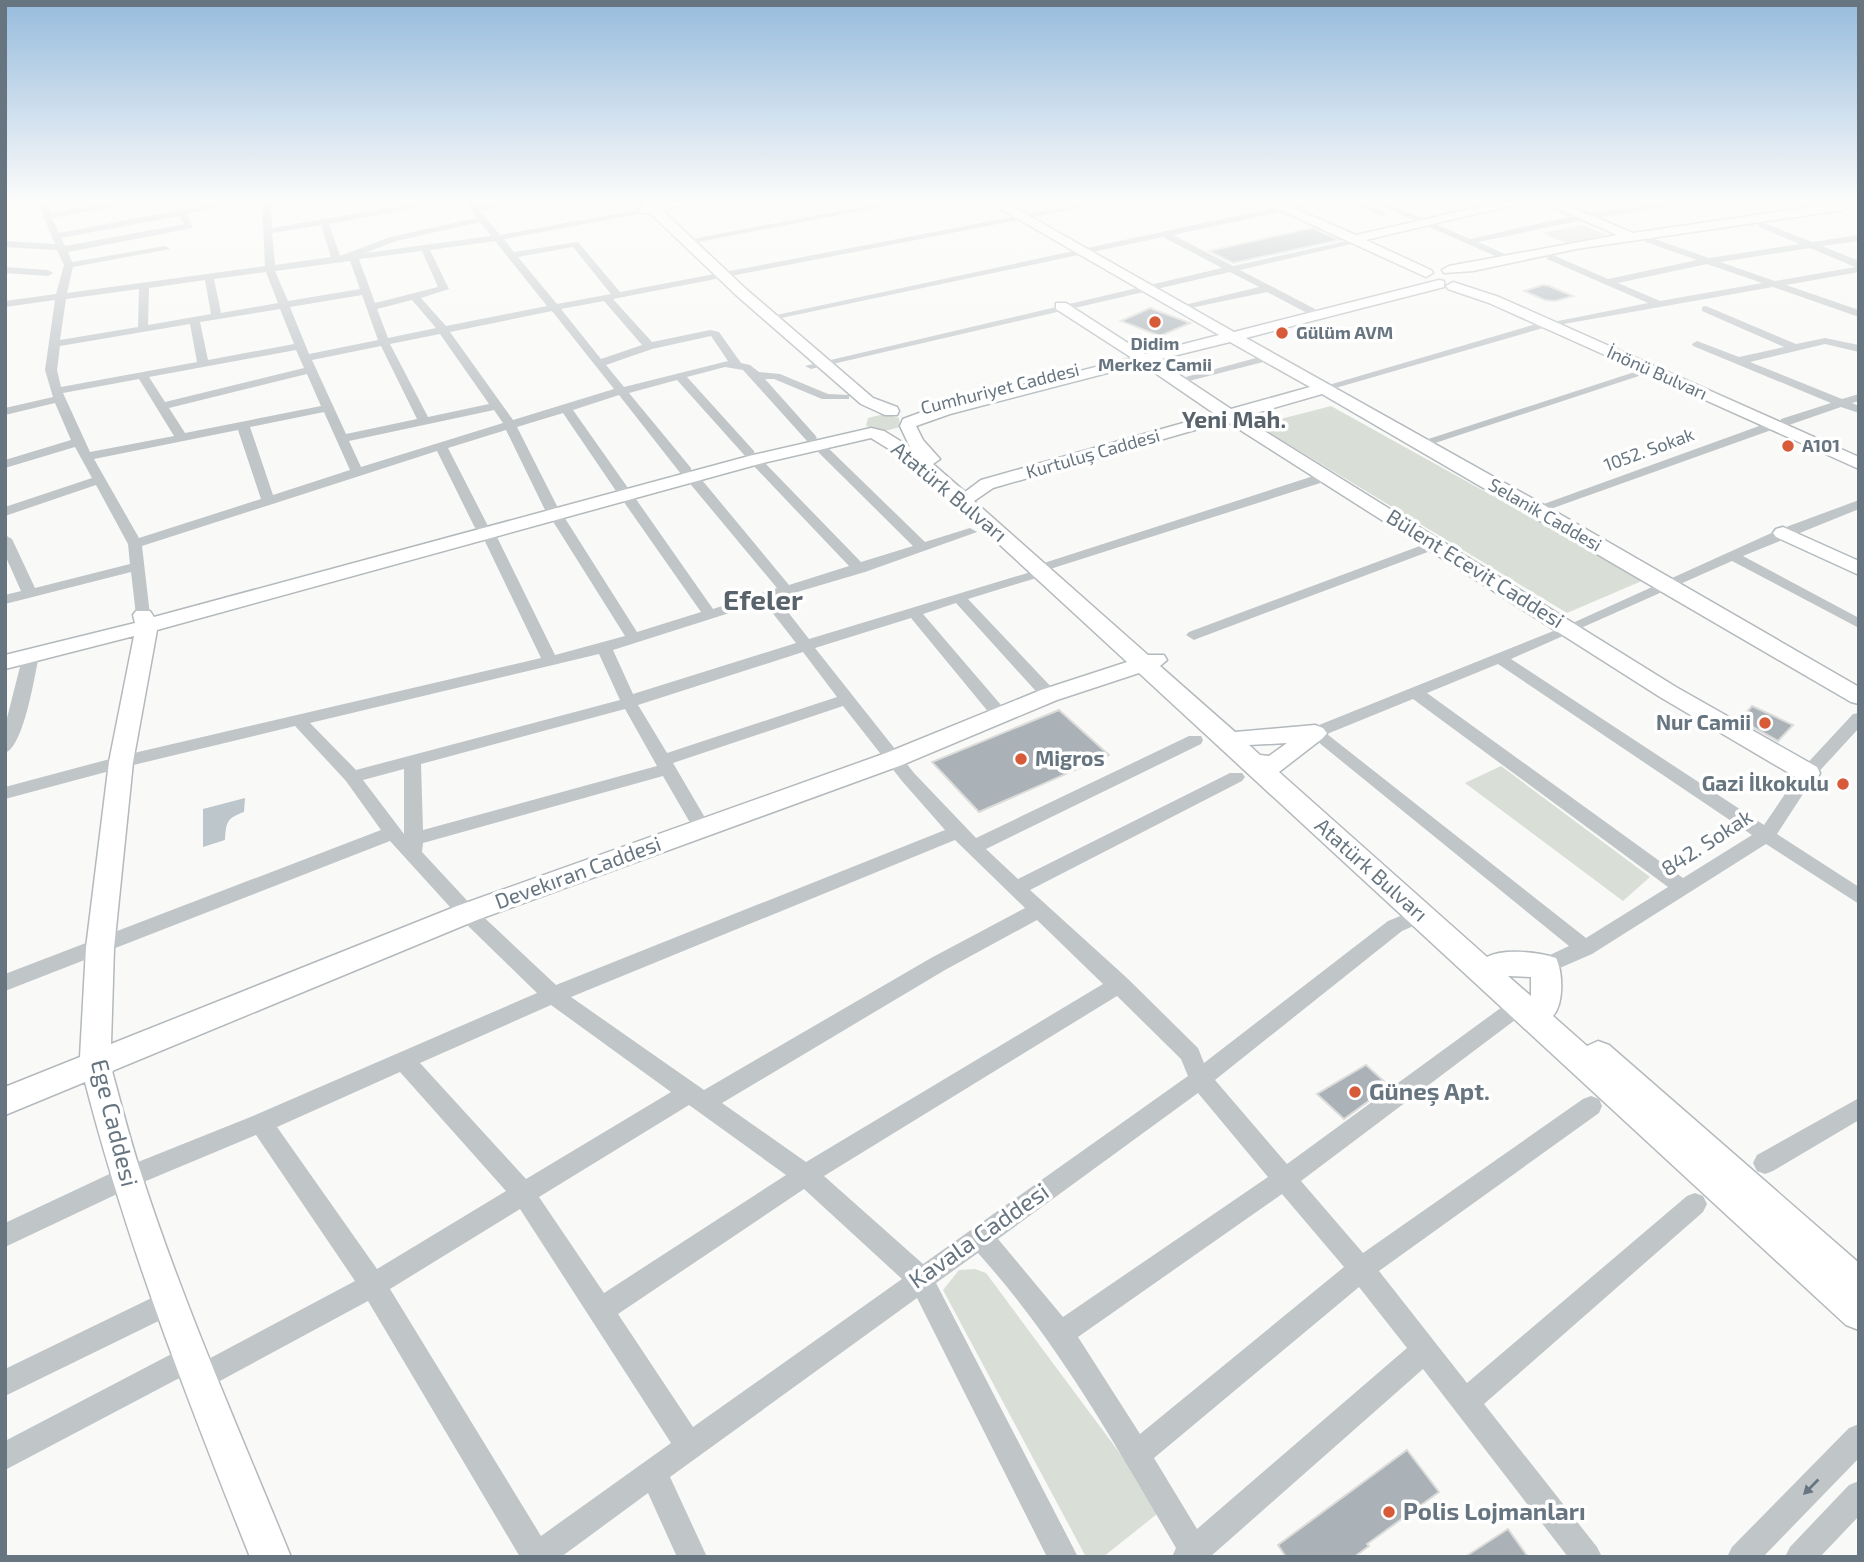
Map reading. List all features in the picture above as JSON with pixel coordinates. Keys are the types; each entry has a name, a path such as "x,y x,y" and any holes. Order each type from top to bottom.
{"main road":[{"name":"Atatürk Bulvarı","path":"716,274 818,364 867,401 901,418 921,449 972,502 1150,662 1252,761 1420,915 1533,1006 1859,1286"},
{"name":"Selanik Caddesi","path":"1119,274 1537,509 1859,697"},
{"name":"İnönü Bulvarı","path":"1433,274 1552,323 1779,424 1859,464"},
{"name":"Cumhuriyet Caddesi","path":"1226,335 1451,274"},
{"name":"Cumhuriyet Caddesi","path":"901,418 944,410 1439,277 1464,286 1482,274"},
{"name":"Atatürk Bulvarı","path":"718,276 772,317 818,364 867,426 916,458 972,502 997,533 1045,569"},
{"name":"İnönü Bulvarı","path":"1471,280 1552,323 1651,370 1859,455"},
{"name":"Bülent Ecevit Caddesi","path":"1061,306 1228,415 1668,692 1808,773"},
{"name":"Cumhuriyet Caddesi","path":"901,418 939,405 1142,357"},
{"name":"Kurtuluş Caddesi","path":"972,502 1228,415 1321,389"},
{"path":"5,652 145,620 867,426 900,432 901,418 867,414 867,426"},
{"path":"1783,533 1859,569"},
{"path":"5,662 145,620"},
{"name":"Ege Caddesi","path":"145,620 121,762 100,948 95,1064 126,1178 170,1302 271,1557"},
{"name":"Devekıran Caddesi","path":"5,1101 467,914 894,759 1049,695 1150,662"},
{"path":"1252,761 1315,733"},
{"path":"1252,761 1315,733"},
{"name":"Atatürk Bulvarı","path":"1252,761 1498,964 1533,1006 1859,1312"},
{"path":"1498,964 1546,966 1533,1006"}],"street":[{"path":"67,274 51,370 58,395 78,442 135,544 145,620"},
{"path":"5,304 233,274"},
{"path":"272,274 305,358 357,472"},
{"path":"359,274 384,342 424,421"},
{"path":"371,307 416,298 443,289 436,274"},
{"path":"526,274 689,474 777,594 807,645 845,700 966,839 1190,1054 1200,1079 1361,1269 1587,1557"},
{"path":"596,274 649,346"},
{"path":"305,358 729,274"},
{"path":"772,317 977,274"},
{"path":"818,364 1204,274"},
{"path":"1241,274 1311,311"},
{"path":"1589,274 1656,303"},
{"path":"1607,282 1645,274"},
{"path":"1743,274 1859,314"},
{"path":"1321,389 1552,323 1820,274"},
{"path":"209,277 216,316"},
{"path":"143,330 144,285"},
{"path":"1180,309 1269,288"},
{"path":"54,344 365,291"},
{"path":"416,298 443,330 510,425 553,511 634,639"},
{"path":"1836,306 1859,303"},
{"path":"1706,309 1793,347"},
{"path":"194,320 202,364"},
{"path":"598,364 649,346 710,333 715,334 736,365"},
{"path":"1738,361 1825,341 1840,342 1859,349"},
{"path":"1697,344 1859,410"},
{"path":"5,412 58,395 142,375 300,346"},
{"path":"1177,381 1266,358"},
{"path":"135,544 621,391 725,364 746,368 756,375 814,441 922,547"},
{"path":"162,406 311,370"},
{"path":"1419,444 1651,370"},
{"path":"142,375 181,437"},
{"path":"756,375 776,376 826,397 845,397"},
{"path":"680,376 752,457 860,569"},
{"path":"5,403 58,395"},
{"name":"1052. Sokak","path":"1537,509 1859,397"},
{"path":"342,439 497,406"},
{"path":"86,457 328,408"},
{"path":"566,408 710,615"},
{"path":"243,425 268,501"},
{"path":"5,464 78,442"},
{"path":"441,446 550,661"},
{"path":"352,777 629,703 959,598 1090,551 1328,476"},
{"path":"5,512 99,480"},
{"path":"5,793 121,762 634,639 922,547 972,502"},
{"path":"1585,948 1315,733 1571,629 1783,533 1856,508"},
{"path":"5,539 30,594"},
{"path":"1194,635 1436,544"},
{"path":"1732,556 1859,624"},
{"path":"5,600 138,566"},
{"path":"959,598 1049,695"},
{"path":"914,612 1001,716"},
{"path":"604,648 629,703 702,828"},
{"path":"5,747 31,655"},
{"path":"1500,659 1859,897"},
{"path":"1416,693 1681,887"},
{"path":"5,983 407,842 666,764 845,700"},
{"name":"842. Sokak","path":"1546,966 1585,948 1767,835 1808,773 1859,718"},
{"path":"298,720 352,777 467,914 553,995 805,1175 920,1278 1063,1557"},
{"path":"5,1235 126,1178 261,1123 553,995 966,839 1195,740"},
{"path":"1018,888 1252,761"},
{"path":"407,842 412,762"},
{"path":"5,1456 373,1284 523,1192 1040,909"},
{"name":"Kavala Caddesi","path":"536,1557 1200,1079 1395,926 1420,915"},
{"path":"601,1310 805,1175 1119,984"},
{"path":"1060,1334 1533,1006"},
{"path":"404,1060 523,1192 689,1445"},
{"path":"1136,1455 1361,1269 1591,1105"},
{"path":"1765,1163 1859,1108"},
{"path":"261,1123 373,1284 536,1557"},
{"path":"1466,1401 1695,1204"},
{"path":"979,1236 1013,1270 1060,1334 1136,1455 1191,1554 1425,1350"},
{"path":"5,1383 170,1302"},
{"path":"1742,1557 1859,1438"},
{"path":"653,1471 692,1557"},
{"path":"1800,1557 1859,1494"}],"shaded area":[{"path":"1331,406 1644,580 1567,613 1257,425"},
{"path":"884,414 899,418 900,427 885,431 866,426 868,418"},
{"path":"1501,766 1650,877 1623,901 1465,783"},
{"path":"245,798 244,812 234,816 229,822 225,840 203,847 203,809"},
{"path":"975,1269 986,1273 1162,1510 1103,1557 1086,1557 943,1290 959,1270"}],"building":[{"path":"1543,285 1573,296 1555,301 1545,300 1524,291"},
{"name":"Didim Merkez Camii","path":"1150,308 1190,323 1160,336 1121,321"},
{"name":"Nur Camii","path":"1752,706 1793,725 1778,741 1740,720"},
{"name":"Migros","path":"1059,710 1109,755 979,812 932,762"},
{"name":"Güneş Apt.","path":"1366,1065 1389,1086 1344,1119 1317,1094"},
{"path":"1407,1450 1439,1492 1367,1544 1369,1546 1354,1557 1286,1557 1278,1545"},
{"path":"1508,1529 1528,1557 1465,1557"}],"place":[{"name":"Didim Merkez Camii","path":"1155,322"},
{"name":"Gülüm AVM","path":"1282,333"},
{"name":"A101","path":"1788,446"},
{"name":"Nur Camii","path":"1765,723"},
{"name":"Migros","path":"1021,759"},
{"name":"Gazi İlkokulu","path":"1843,784"},
{"name":"Güneş Apt.","path":"1355,1092"},
{"name":"Polis Lojmanları","path":"1389,1512"}],"district":[{"name":"Yeni Mah.","path":"1234,420"},
{"name":"Efeler","path":"763,600"}]}
